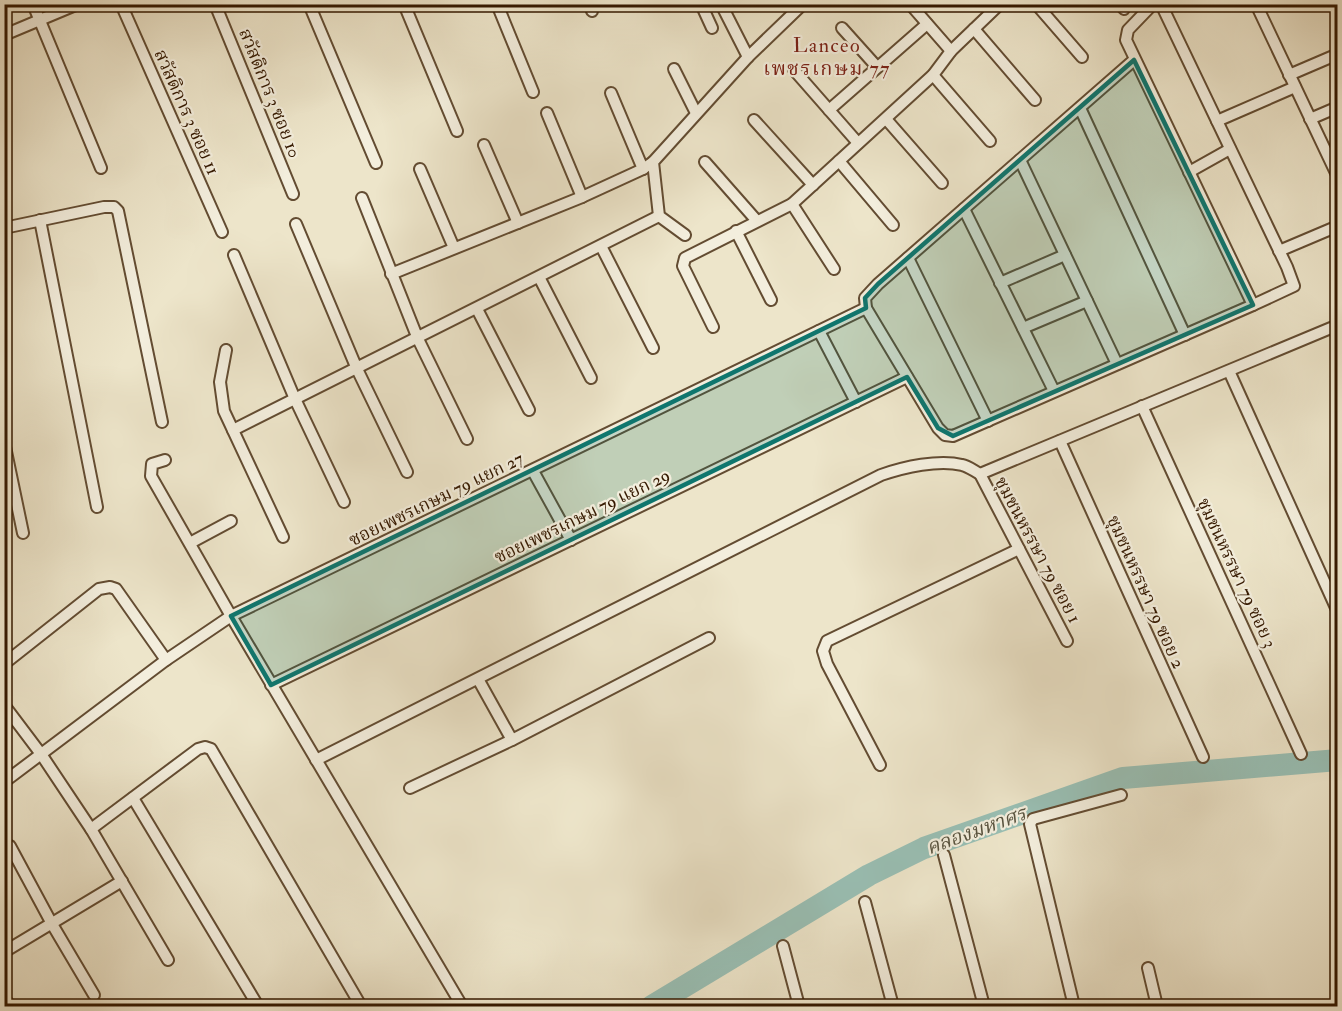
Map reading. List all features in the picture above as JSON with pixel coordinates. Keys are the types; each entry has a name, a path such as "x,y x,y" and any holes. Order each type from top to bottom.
{"street":[{"path":"33,4 101,168"},
{"path":"4,35 78,4"},
{"name":"สวัสดิการ 3 ซอย 11","path":"122,4 222,232"},
{"name":"สวัสดิการ 3 ซอย 10","path":"216,4 293,194"},
{"path":"309,4 376,163"},
{"path":"404,4 457,130"},
{"path":"497,4 533,92"},
{"path":"701,4 712,28"},
{"path":"722,4 748,57"},
{"path":"391,274 643,169 653,162 748,57 802,4"},
{"path":"910,4 951,51"},
{"path":"1036,4 1082,57"},
{"path":"1153,4 1128,30 1126,40 1253,305"},
{"path":"1134,60 865,298 866,308 938,428 945,435 952,436 988,421 1294,286 1161,4"},
{"path":"1256,4 1338,177"},
{"path":"713,327 683,262 685,258 792,204 933,75 951,51 998,5"},
{"path":"829,110 927,24"},
{"path":"842,28 878,67"},
{"path":"974,29 1035,100"},
{"path":"1289,75 1338,54"},
{"path":"674,69 696,113"},
{"path":"794,70 858,143"},
{"path":"933,75 990,141"},
{"path":"1217,121 1295,87"},
{"path":"611,93 643,169"},
{"path":"1310,119 1338,107"},
{"path":"1080,108 1185,334"},
{"path":"547,113 582,196"},
{"path":"886,119 942,183"},
{"path":"754,120 813,184"},
{"path":"484,145 518,223"},
{"path":"1189,172 1230,149"},
{"path":"1020,160 1117,364"},
{"path":"839,161 893,225"},
{"path":"653,162 659,216 685,235"},
{"path":"705,162 757,221"},
{"path":"420,169 454,248"},
{"path":"362,198 417,339 467,439"},
{"path":"792,204 834,269"},
{"path":"4,228 104,207 114,207 118,211 162,422"},
{"path":"963,209 1054,392"},
{"path":"233,430 659,216"},
{"path":"40,220 97,507"},
{"path":"297,224 357,369 407,472"},
{"path":"1279,251 1338,226"},
{"path":"736,231 771,300"},
{"path":"600,246 653,348"},
{"path":"234,255 295,399 344,502"},
{"path":"1000,283 1065,255"},
{"path":"908,258 988,421"},
{"path":"539,277 591,378"},
{"path":"1023,328 1087,301"},
{"name":"ซอยเพชรเกษม 79 แยก 27","path":"4,782 166,660 231,616 866,308"},
{"path":"477,309 529,410"},
{"path":"316,760 881,475 899,469 932,464 962,465 980,474 1338,325"},
{"path":"819,331 856,402"},
{"path":"226,350 220,382 224,411 284,537"},
{"path":"1229,371 1338,612"},
{"name":"ซอยเพชรเกษม 79 แยก 29","path":"271,685 907,377"},
{"name":"ชุมชนหรรษา 79 ซอย 3","path":"1142,406 1301,754"},
{"name":"ชุมชนหรรษา 79 ซอย 2","path":"1060,441 1203,757"},
{"path":"4,442 23,533"},
{"path":"165,460 152,464 151,476 271,685 462,1006"},
{"path":"533,471 571,540"},
{"name":"ชุมชนหรรษา 79 ซอย 1","path":"980,474 1067,641"},
{"path":"190,543 231,520"},
{"path":"880,765 827,663 824,651 827,641 1018,549"},
{"path":"4,664 99,589 110,586 116,589 166,660"},
{"path":"410,788 512,740 709,638"},
{"path":"478,679 512,740"},
{"path":"4,705 42,754 91,829 168,960"},
{"path":"91,829 198,749 204,747 211,749 361,1006"},
{"path":"1074,1006 1029,830 1030,824 1033,819 1121,795"},
{"path":"133,798 258,1006"},
{"path":"10,846 94,995"},
{"path":"944,855 984,1006"},
{"path":"4,952 122,881"},
{"path":"865,902 893,1006"},
{"path":"783,946 799,1006"},
{"path":"1148,968 1157,1006"},
{"path":"4,998 10,1006"}],"highlighted area":[{"path":"1134,60 1253,305 953,436 938,428 907,377 271,685 231,616 866,308 865,298 878,284"}],"waterway":[{"name":"คลองมหาศร","path":"652,1006 869,875 924,848 1123,778 1338,760"}],"district":[{"name":"Lanceo เพชรเกษม 77","path":"827,56"}]}
